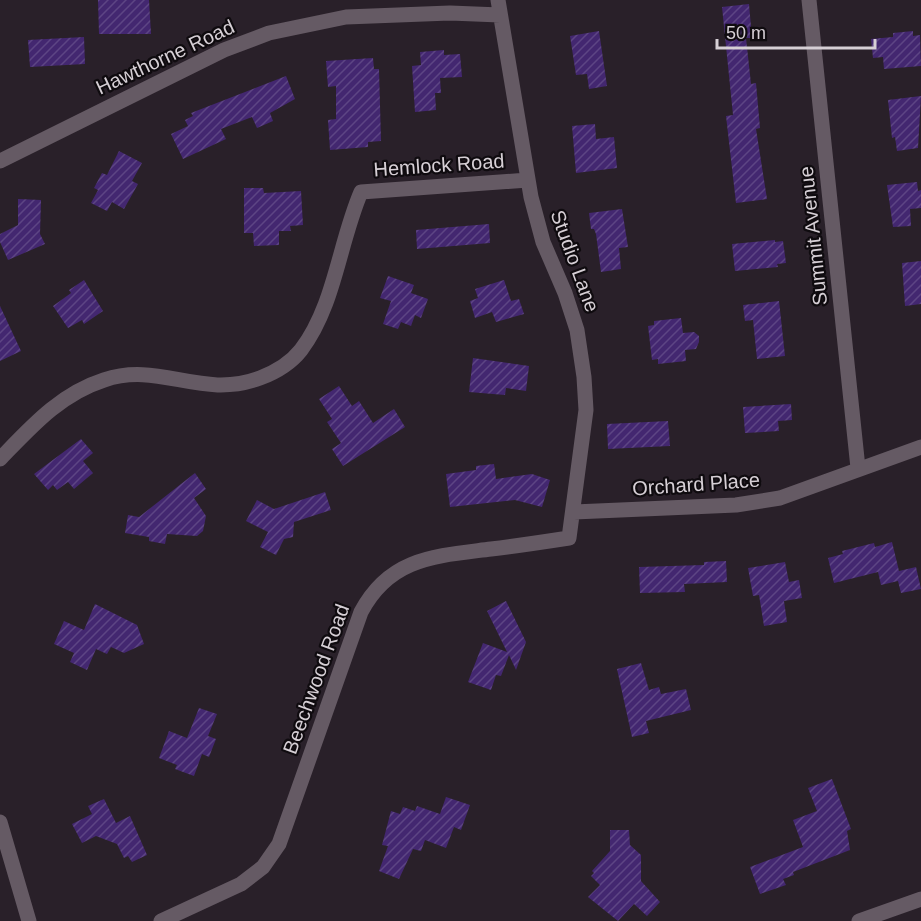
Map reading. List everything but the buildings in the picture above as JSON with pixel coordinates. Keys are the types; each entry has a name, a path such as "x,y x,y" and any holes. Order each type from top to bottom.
{"street":[{"name":"Summit Avenue","path":"810,0 858,468"},
{"name":"Hawthorne Road","path":"0,161 224,50 269,33 346,17 450,13 499,8"},
{"name":"Studio Lane","path":"499,8 508,46 528,180 543,242 565,293 577,330 584,377 586,410 569,538"},
{"name":"Hemlock Road","path":"0,459 42,416 68,396 106,379 129,374 162,376 214,387 242,385 279,371 301,350 316,323 329,292 361,192 528,180"},
{"name":"Orchard Place","path":"574,512 747,503 780,498 921,447"},
{"name":"Beechwood Road","path":"161,921 241,884 263,867 279,844 362,612 370,596 383,580 406,566 429,557 569,538"},
{"path":"0,822 29,921"},
{"path":"859,921 921,899"}]}
